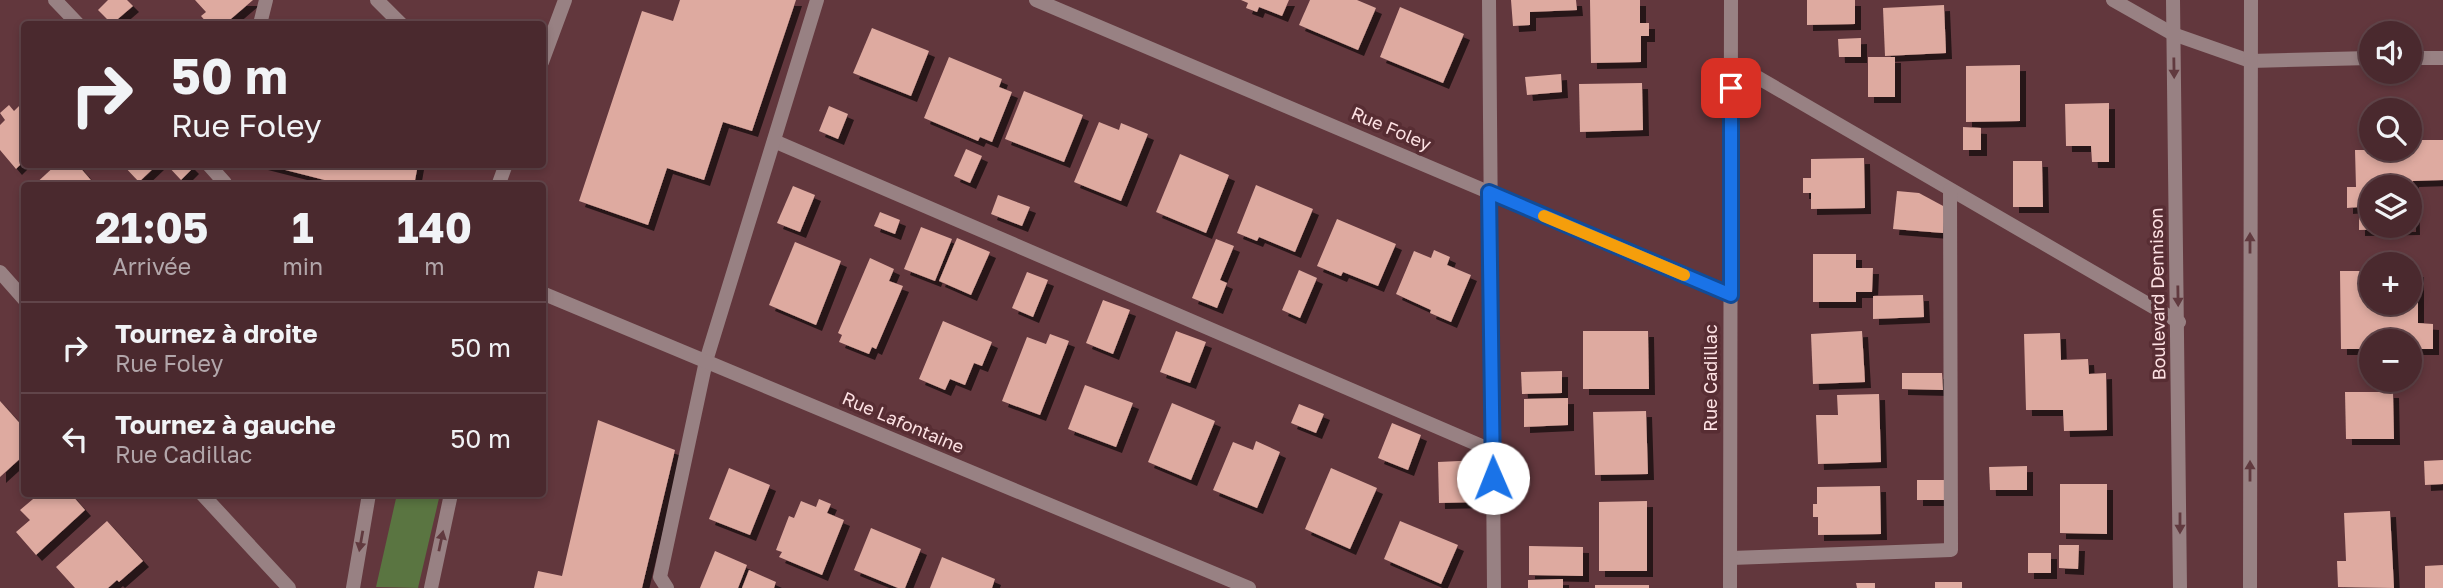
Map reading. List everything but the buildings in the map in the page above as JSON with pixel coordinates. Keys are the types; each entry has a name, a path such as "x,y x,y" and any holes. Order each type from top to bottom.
{"street":[{"path":"55,0 75,21"},
{"path":"261,21 265,0"},
{"path":"377,0 398,21"},
{"path":"546,51 565,0"},
{"path":"667,588 660,577 706,361 817,0"},
{"name":"Rue Foley","path":"1036,0 1731,295"},
{"path":"1489,0 1494,588"},
{"name":"Rue Cadillac","path":"1730,588 1731,0"},
{"path":"2113,0 2173,34 2250,61 2359,58"},
{"name":"Boulevard Dennison","path":"2173,0 2179,322 2180,588"},
{"path":"2250,588 2251,0"},
{"path":"2422,58 2443,58"},
{"path":"1731,62 2179,322"},
{"path":"774,141 1493,451"},
{"path":"211,168 223,182"},
{"path":"1731,558 1951,550 1950,190"},
{"path":"0,272 21,296"},
{"name":"Rue Lafontaine","path":"546,295 1249,588"},
{"path":"205,497 289,588"},
{"path":"353,588 368,497"},
{"path":"431,588 450,497"}],"green space":[{"path":"396,497 439,497 418,588 376,587"}],"slow traffic":[{"path":"1544,216 1684,275"}],"route":[{"path":"1493,478 1489,192 1731,295 1731,88"}]}
